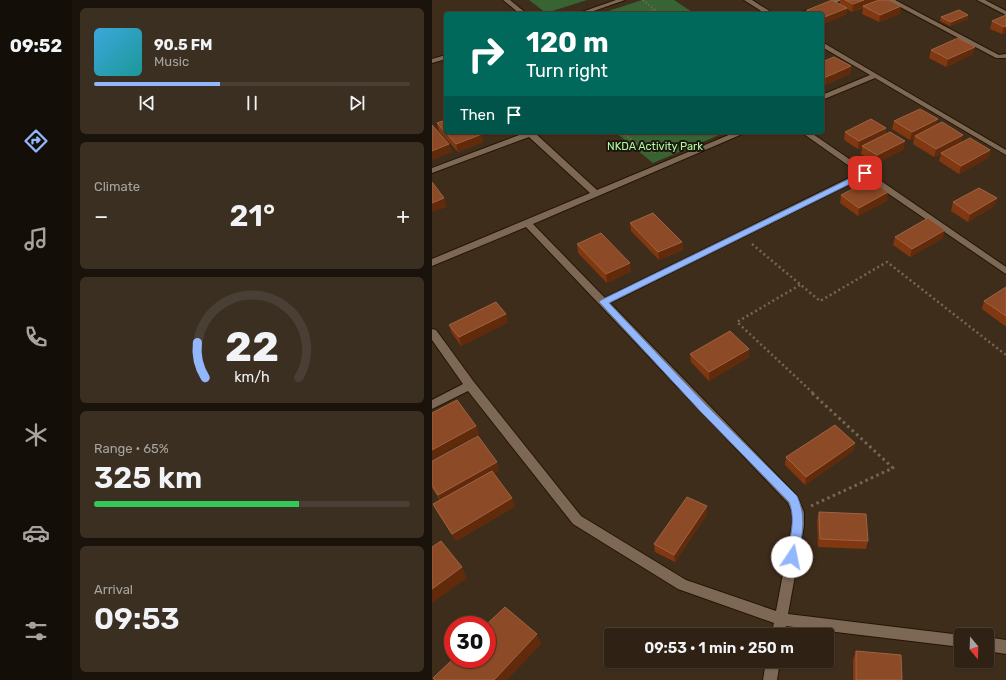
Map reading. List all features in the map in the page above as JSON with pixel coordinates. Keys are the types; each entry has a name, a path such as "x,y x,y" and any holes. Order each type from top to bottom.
{"street":[{"path":"506,0 521,12"},
{"path":"585,12 622,0"},
{"path":"748,0 768,12"},
{"path":"806,12 840,0"},
{"path":"890,0 998,57 1006,56"},
{"path":"980,0 1006,13"},
{"path":"824,45 1006,153"},
{"path":"432,61 444,58"},
{"path":"824,97 875,76"},
{"path":"432,171 529,134"},
{"path":"533,134 596,194"},
{"path":"432,264 738,134"},
{"path":"808,134 1006,271"},
{"path":"604,302 865,173"},
{"path":"528,223 793,500 798,512 798,526 779,628"},
{"path":"432,333 470,385 577,520 682,584 780,619 954,640"},
{"path":"432,405 470,385"},
{"path":"994,645 1006,647"},
{"path":"770,680 772,668"}],"path":[{"path":"643,0 655,10 650,12"},
{"path":"625,134 650,153 662,152"},
{"path":"742,234 820,301 887,262 1006,355"},
{"path":"798,512 894,468 737,322 800,285"}],"green space":[{"path":"529,0 587,0 549,12 545,12"},
{"path":"642,0 674,0 692,12 605,12"},
{"name":"NKDA Activity Park","path":"617,134 721,134 653,163"}],"building":[{"path":"832,0 847,8 824,17 824,12 811,12 807,10"},
{"path":"845,0 864,0 853,4"},
{"path":"879,0 889,0 901,6 880,15 863,6"},
{"path":"959,10 968,15 951,22 941,17"},
{"path":"1006,15 1006,26 1004,27 992,21"},
{"path":"958,38 975,47 948,59 931,50"},
{"path":"834,57 851,66 826,77 824,76 824,61"},
{"path":"920,109 938,119 912,132 894,121"},
{"path":"871,119 886,128 859,141 845,132"},
{"path":"444,121 444,131 437,123"},
{"path":"942,122 963,135 936,149 915,136"},
{"path":"432,125 449,144 432,151"},
{"path":"890,132 905,141 877,155 862,146"},
{"path":"447,134 482,134 456,144"},
{"path":"970,138 990,150 961,166 941,153"},
{"path":"870,180 888,192 859,208 841,195"},
{"path":"432,182 444,198 432,203"},
{"path":"979,188 997,198 970,214 953,202"},
{"path":"653,213 682,242 658,252 630,223"},
{"path":"928,218 945,230 912,249 895,237"},
{"path":"601,233 630,263 606,274 577,244"},
{"path":"1006,287 1006,316 984,301"},
{"path":"496,302 506,314 459,337 449,325"},
{"path":"730,331 749,349 709,372 690,354"},
{"path":"457,400 476,426 432,450 432,413"},
{"path":"835,425 855,443 806,477 786,457"},
{"path":"478,436 497,462 438,495 432,485 432,461"},
{"path":"492,471 512,498 452,534 433,504"},
{"path":"687,497 707,506 674,555 654,544"},
{"path":"819,512 866,514 868,541 820,539"},
{"path":"441,541 462,567 432,589 432,547"},
{"path":"505,607 537,634 494,680 435,680 433,678 444,668 496,668 496,616"},
{"path":"856,651 901,655 902,680 856,680"}],"route":[{"path":"792,557 798,526 798,512 793,500 604,302 865,173"}]}
